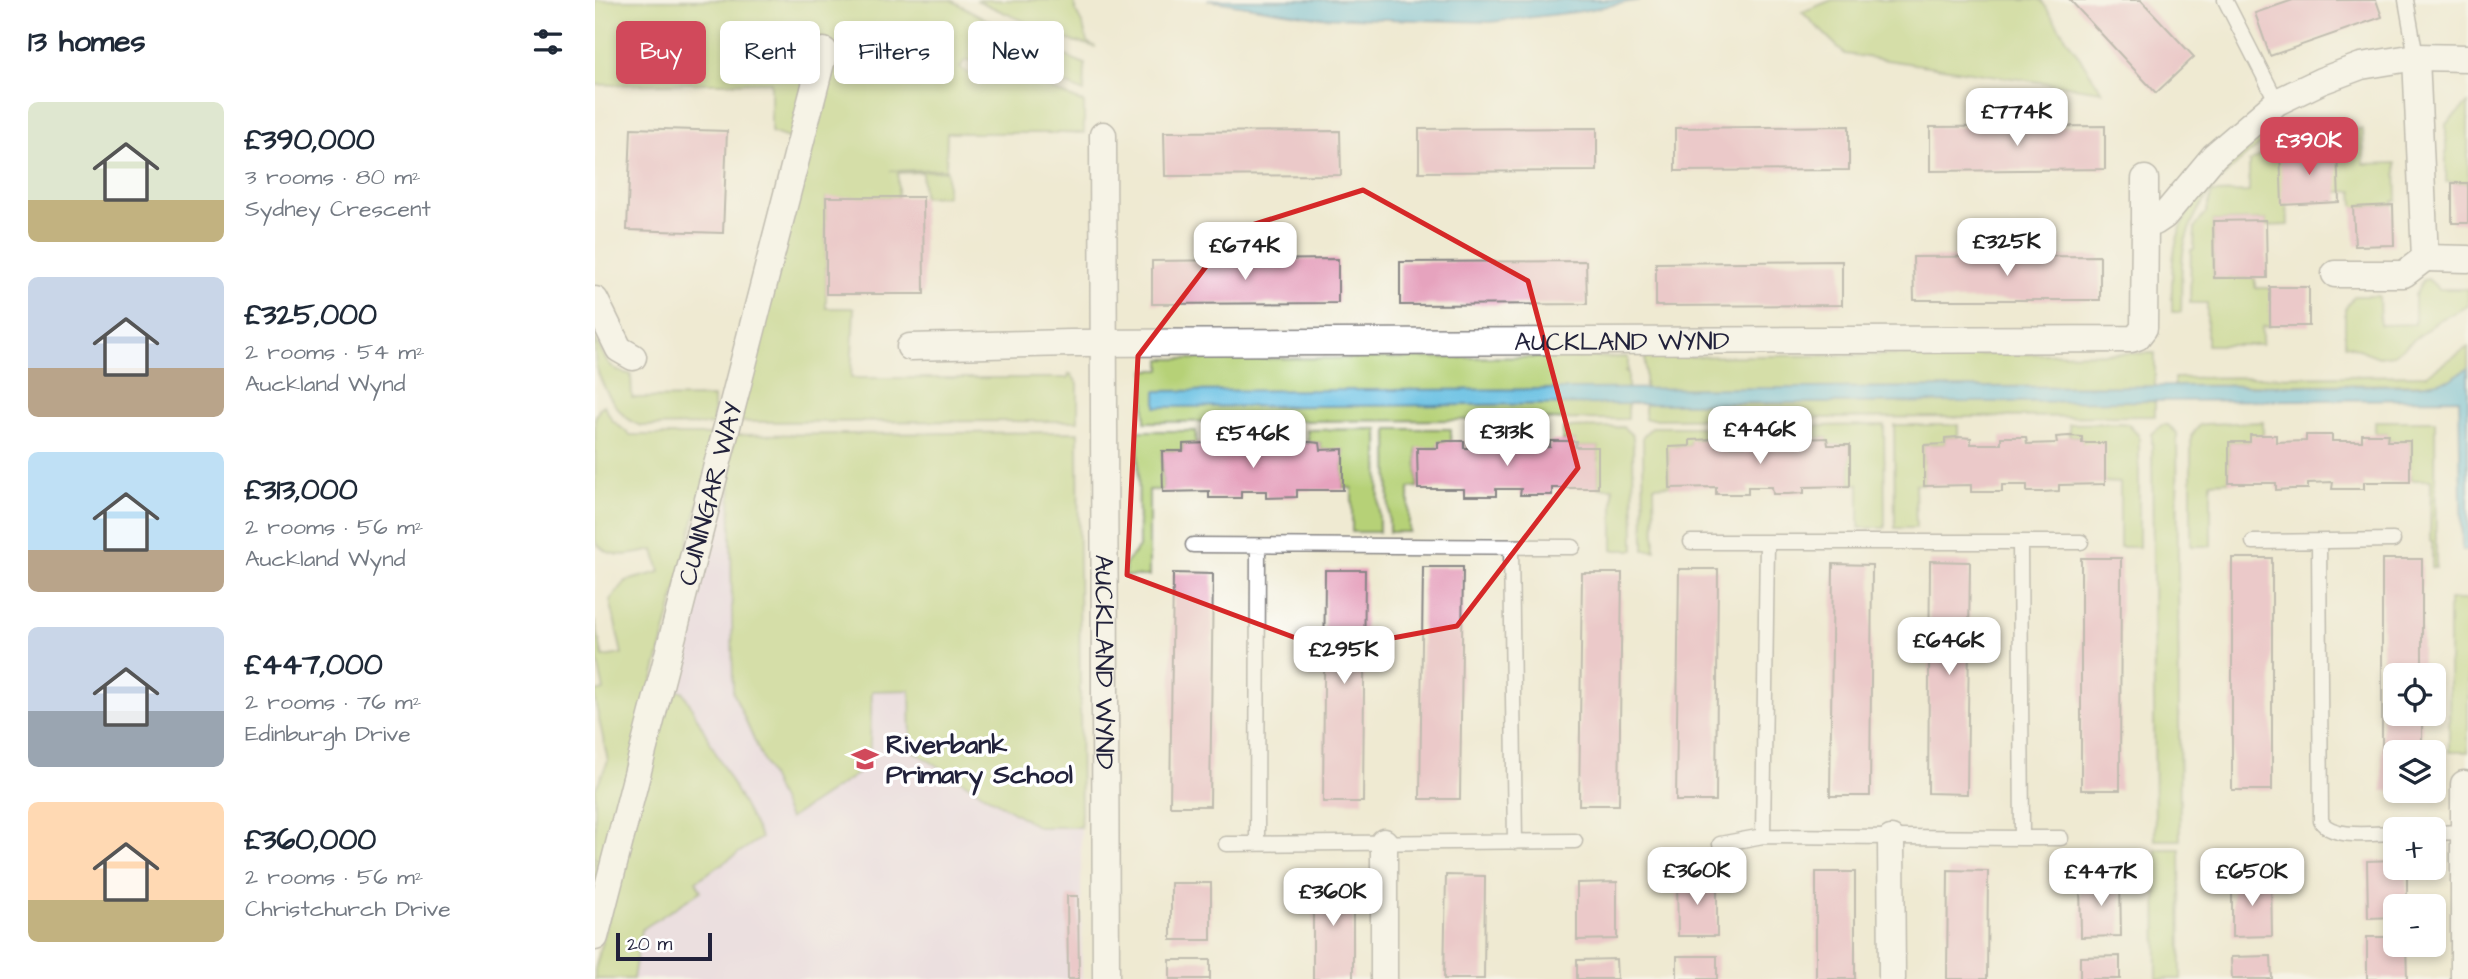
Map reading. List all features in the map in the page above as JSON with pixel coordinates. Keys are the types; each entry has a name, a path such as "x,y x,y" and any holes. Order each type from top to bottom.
{"street":[{"name":"CUNINGAR WAY","path":"595,937 824,51"},
{"path":"2416,57 2425,258"},
{"path":"2145,179 2145,223 2155,222 2164,216 2214,156 2277,102 2361,66 2416,57 2468,58"},
{"name":"AUCKLAND WYND","path":"1103,135 1106,979"},
{"name":"AUCKLAND WYND","path":"909,347 1103,343 2131,338 2141,333 2145,322 2145,223"},
{"path":"2335,274 2404,274 2425,258 2468,259"},
{"path":"595,300 619,349 633,357"},
{"path":"2464,784 2464,979"},
{"path":"1891,839 1892,979"},
{"path":"1384,842 1384,979"}],"lane":[{"path":"2225,0 2277,102"},
{"path":"2406,0 2416,57"},
{"path":"2253,542 2393,540"},
{"path":"2319,541 2321,821 2328,830 2338,833 2383,833"},
{"path":"1691,542 2081,542"},
{"path":"2020,542 2022,838"},
{"path":"1763,836 1767,543"},
{"path":"1193,545 1573,547"},
{"path":"1257,843 1258,546"},
{"path":"1511,548 1515,842"},
{"path":"2446,832 2463,832"},
{"path":"1720,844 1763,836 1891,839 2061,838"},
{"path":"1226,844 1575,841"}],"highlighted area":[{"path":"1363,190 1528,281 1578,468 1457,626 1328,650 1127,575 1138,356 1233,231"}],"shaded area":[{"name":"Riverbank Primary School","path":"1078,432 1082,979 595,979 595,970 734,435"}],"green space":[{"path":"595,0 951,0 989,21 968,21 968,60 965,60 960,68 968,73 968,84 1039,84 1084,103 1084,133 947,133 946,169 890,171 947,171 947,196 923,197 922,172 898,173 898,197 826,198 826,308 854,308 851,378 1068,378 1071,374 1078,384 1078,421 738,422 833,63 834,84 954,84 954,21 834,21 834,53 820,50 820,21 720,21 720,83 706,83 706,21 616,21 616,84 654,84 595,85"},
{"path":"976,0 1074,0 1087,42 1096,47 1064,39 1064,21 1023,21"},
{"path":"1832,0 2041,0 2102,91 1845,54 1802,12"},
{"path":"1064,55 1085,64 1084,92 1064,84"},
{"path":"771,84 806,84 793,140 771,132"},
{"path":"2468,103 2468,183 2446,182 2446,124"},
{"path":"2270,128 2279,131 2248,154 2220,180 2198,211 2184,247 2181,312 2172,312 2174,253 2187,214 2209,181 2223,166"},
{"path":"2363,129 2364,164 2396,163 2397,201 2393,201 2393,205 2354,207 2353,191 2339,192 2287,204 2288,225 2266,226 2266,220 2213,221 2214,278 2255,278 2255,288 2270,288 2270,326 2262,327 2262,345 2207,345 2207,303 2190,303 2191,250 2194,249 2195,227 2206,213 2212,193 2249,192 2249,162 2272,149 2274,136 2336,134 2337,130"},
{"path":"2428,279 2439,289 2468,289 2468,306 2439,320 2394,355 2379,357 2345,344 2345,309 2354,296 2379,296 2380,325 2415,324 2415,295 2423,280"},
{"path":"595,338 612,367 631,374 632,398 713,397 714,425 642,426 634,423 619,410 607,393 596,363"},
{"path":"2468,347 2468,368 2449,380 2434,384 2174,386 2174,378 2426,375"},
{"path":"2155,353 2155,386 1645,389 1645,357"},
{"path":"1628,357 1628,371 1624,370 1628,373 1628,389 1156,392 1628,404 1628,419 1145,422 1145,370 1161,370 1161,359"},
{"path":"2155,401 2155,416 1645,419 1645,404"},
{"path":"604,405 612,420 630,435 716,435 595,905 595,790 608,761 595,701 595,692 604,690 595,649 595,621 603,657 622,654 610,600 626,581 660,572 654,550 614,554 601,548 595,541 595,418"},
{"path":"2375,421 2435,421 2436,568 2432,568 2430,541 2431,480 2410,480 2410,441 2387,441 2387,434 2375,434"},
{"path":"2263,422 2263,435 2250,442 2229,442 2229,481 2211,482 2211,546 2191,546 2191,436 2200,425 2205,424"},
{"path":"2069,424 2128,424 2139,436 2139,547 2120,547 2120,483 2105,482 2082,443 2082,437 2069,436"},
{"path":"1884,425 1885,528 1859,528 1859,484 1850,484 1850,445 1828,445 1827,438 1815,438 1815,426"},
{"path":"1894,425 1958,425 1958,437 1945,438 1945,444 1924,445 1924,484 1915,484 1916,528 1895,528"},
{"path":"2162,425 2168,425 2177,433 2180,840 2155,840 2152,434"},
{"path":"1623,427 1633,436 1634,550 1613,550 1613,488 1598,488 1598,447 1575,447 1575,441 1563,441 1563,428"},
{"path":"1652,427 1703,427 1703,440 1690,440 1690,446 1669,447 1670,485 1654,486 1655,550 1644,550 1643,436"},
{"path":"1378,429 1379,532 1352,532 1352,488 1343,488 1343,450 1321,450 1320,443 1308,443 1307,430"},
{"path":"1388,429 1451,429 1451,442 1439,442 1438,448 1417,449 1418,487 1409,488 1409,532 1389,532"},
{"path":"1138,431 1196,431 1196,444 1183,444 1183,451 1162,451 1163,490 1149,490 1149,576 1125,576 1125,565 1139,547"},
{"path":"1078,432 1081,827 1038,827 911,750 910,690 872,691 869,766 789,819 733,692 730,462 734,435"},
{"path":"2449,600 2468,600 2468,752 2449,752"},
{"path":"667,691 683,691 761,838 696,881 701,891 641,930 633,979 595,979 595,970"},
{"path":"2156,849 2180,849 2181,979 2157,979"}],"water":[{"path":"1207,0 1640,0 1576,12 1490,22 1316,17"},
{"path":"2468,368 2468,551 2462,550 2459,399 1156,407 1156,391 2420,385 2449,380"}],"building":[{"path":"2070,0 2141,0 2194,57 2156,93"},
{"path":"2293,0 2376,0 2382,17 2270,56 2255,13"},
{"path":"1849,126 1849,170 1675,171 1675,128"},
{"path":"2105,126 2105,169 1930,171 1930,127"},
{"path":"631,128 727,131 723,233 627,230"},
{"path":"1597,128 1597,171 1419,172 1419,129"},
{"path":"1340,131 1341,175 1165,176 1164,132"},
{"path":"2337,149 2339,202 2282,205 2280,151"},
{"path":"2452,183 2468,183 2468,223 2452,223"},
{"path":"826,197 923,197 924,294 826,294"},
{"path":"2393,205 2394,245 2355,246 2353,207"},
{"path":"2266,220 2267,278 2214,278 2213,221"},
{"path":"2100,256 2100,300 1914,300 1913,257"},
{"path":"1338,259 1338,303 1152,304 1152,261"},
{"path":"1586,261 1587,304 1400,305 1400,262"},
{"path":"1842,261 1842,305 1656,306 1656,263"},
{"path":"2270,287 2309,287 2309,326 2270,326"},
{"path":"2362,434 2388,434 2387,441 2410,441 2410,482 2364,482 2364,489 2332,489 2333,482 2308,483 2308,489 2276,490 2276,483 2229,483 2229,442 2250,442 2250,435 2276,435 2276,442 2306,441 2306,435 2332,435 2332,441 2362,441"},
{"path":"1958,437 1971,438 1971,444 2001,444 2001,437 2026,437 2027,444 2057,443 2056,437 2082,437 2082,443 2105,443 2105,484 2059,485 2059,491 2043,492 2027,492 2027,485 2002,485 2002,492 1971,492 1971,485 1924,486 1924,445 1945,444 1945,438"},
{"path":"1827,438 1828,445 1850,445 1850,486 1804,487 1804,493 1788,494 1773,494 1772,487 1748,487 1748,494 1716,494 1716,487 1670,488 1669,447 1690,446 1690,440 1716,439 1716,446 1746,446 1746,439 1772,439 1772,446 1802,446 1802,439"},
{"path":"1464,441 1464,448 1494,448 1494,441 1520,441 1520,448 1550,447 1550,441 1576,441 1575,447 1598,447 1598,488 1552,488 1552,495 1520,495 1521,489 1496,489 1496,496 1464,496 1464,489 1418,489 1417,448 1438,448 1438,442"},
{"path":"1209,443 1209,450 1239,450 1239,443 1265,443 1265,450 1281,450 1295,449 1295,443 1320,443 1321,450 1343,449 1343,490 1297,490 1297,497 1266,498 1266,491 1241,491 1241,498 1209,498 1209,491 1163,492 1162,451 1183,451 1183,444"},
{"path":"2081,558 2121,558 2120,790 2081,790"},
{"path":"2232,558 2272,558 2272,790 2232,790"},
{"path":"2382,559 2422,559 2422,663 2383,663 2383,726 2422,726 2422,740 2383,740 2382,791"},
{"path":"1930,561 1970,562 1967,794 1928,793"},
{"path":"1833,564 1872,565 1870,796 1830,796"},
{"path":"1423,567 1463,567 1460,799 1420,799"},
{"path":"1679,569 1718,569 1716,801 1676,801"},
{"path":"1325,570 1365,570 1363,802 1323,802"},
{"path":"1173,573 1213,574 1210,806 1170,806"},
{"path":"1582,573 1622,573 1619,805 1579,805"},
{"path":"2383,860 2383,880 2407,880 2407,894 2383,894 2383,917 2368,918 2367,861"},
{"path":"1948,870 1988,871 1987,979 1947,979"},
{"path":"1816,872 1855,872 1855,979 1816,979"},
{"path":"1446,875 1485,876 1484,979 1444,979"},
{"path":"1313,877 1353,877 1353,979 1313,979"},
{"path":"1677,879 1717,879 1717,936 1678,936"},
{"path":"2120,879 2121,936 2081,937 2080,880"},
{"path":"2271,879 2272,936 2232,937 2232,880"},
{"path":"1617,882 1617,939 1577,940 1577,883"},
{"path":"1171,883 1211,883 1211,940 1171,940"},
{"path":"1067,896 1078,896 1079,979 1068,979"},
{"path":"2367,937 2383,937 2383,957 2406,957 2407,979 2367,979"},
{"path":"1677,956 1717,956 1717,979 1677,979"},
{"path":"2120,956 2120,979 2080,979 2080,957"},
{"path":"2271,956 2272,979 2232,979 2231,957"},
{"path":"1616,959 1617,979 1577,979 1577,960"},
{"path":"1170,960 1210,960 1210,979 1170,979"}],"place":[{"name":"Riverbank Primary School","path":"865,759"}]}
